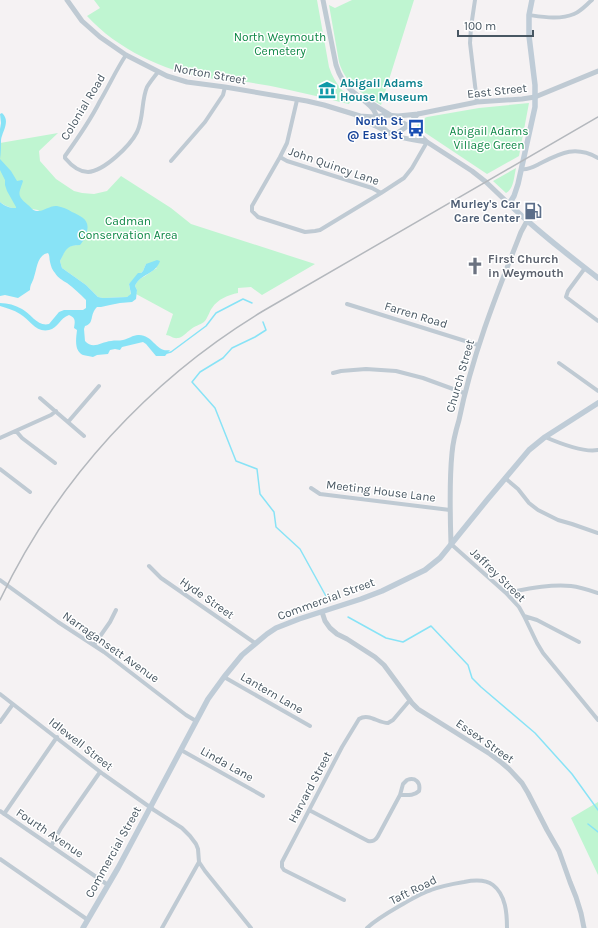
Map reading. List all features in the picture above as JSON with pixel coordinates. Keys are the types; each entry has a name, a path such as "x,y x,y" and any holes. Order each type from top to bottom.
{"main road":[{"path":"532,0 529,15 529,36 535,85 535,107 522,170 514,196 509,204 552,243 598,278"},
{"name":"Commercial Street","path":"83,928 108,885 208,699 224,676 242,655 276,628 368,596 413,577 425,570 440,558 505,478 530,450 545,437 598,403"}],"street":[{"name":"Norton Street","path":"68,0 79,16 100,37 126,55 167,76 176,79 324,105 351,114 389,133 403,138 427,142"},
{"path":"323,0 335,62 338,71 353,92 407,125 427,142 472,171 509,204"},
{"path":"475,0 470,43 477,102"},
{"path":"529,15 547,18 564,17 573,14 592,0"},
{"name":"Colonial Road","path":"126,55 117,68 100,102 82,132 65,156 65,158 74,166 88,172 99,169 119,154 137,132 142,118 147,87 158,72"},
{"name":"East Street","path":"390,115 402,116 418,114 477,102 534,97 598,71"},
{"path":"171,161 205,122 223,94 225,87"},
{"path":"359,96 370,106 383,127 389,133 398,133 403,130 418,114"},
{"path":"297,100 287,143 252,206 252,210 258,216 306,232 315,232 320,230 404,178 412,168 427,142"},
{"name":"Norton Street","path":"351,114 364,116 390,115"},
{"path":"522,170 570,151 583,151 598,158"},
{"name":"John Quincy Lane","path":"280,157 287,161 372,188 381,193"},
{"name":"Church Street","path":"451,544 450,510 452,452 464,393 478,345 521,232 527,221"},
{"path":"585,268 568,291 566,297 598,321"},
{"name":"Farren Road","path":"347,304 478,345"},
{"path":"559,363 598,391"},
{"path":"332,373 366,369 396,371 423,378 464,393"},
{"path":"68,422 99,386"},
{"path":"40,398 84,436"},
{"path":"0,438 51,415 56,411"},
{"path":"16,431 26,441 55,463"},
{"path":"545,437 582,449 598,450"},
{"path":"0,469 30,492"},
{"path":"505,478 518,489 529,503 538,510 558,520 597,533 598,527"},
{"name":"Meeting House Lane","path":"311,488 320,494 450,510"},
{"name":"Jaffrey Street","path":"451,544 506,593 519,607 537,643 596,715 598,720"},
{"name":"Hyde Street","path":"149,566 161,578 255,644"},
{"name":"Narragansett Avenue","path":"0,580 58,622 110,656 186,715 196,721"},
{"path":"506,593 554,585 582,588 598,593"},
{"path":"94,645 110,622 116,610"},
{"name":"Essex Street","path":"322,612 325,621 337,634 375,657 384,665 412,703 490,754 509,769 522,783 559,851 576,897 584,928"},
{"path":"524,616 537,620 579,642"},
{"name":"Lantern Lane","path":"224,676 310,726"},
{"name":"Idlewell Street","path":"0,694 100,772 150,808 182,828 196,844 200,862 205,871 251,928"},
{"name":"Harvard Street","path":"344,900 284,870 282,866 283,860 350,733 359,719 367,717 379,722 388,723 394,720 410,700"},
{"path":"0,722 13,704"},
{"path":"4,814 57,738"},
{"name":"Linda Lane","path":"181,750 263,796"},
{"path":"51,846 65,822 100,772"},
{"path":"309,810 368,841 372,841 378,836 400,795 403,784 406,780 413,779 417,781 419,791 417,793 411,795 400,795"},
{"name":"Fourth Avenue","path":"0,812 108,885"},
{"path":"0,859 88,920"},
{"path":"162,928 200,862"},
{"name":"Taft Road","path":"367,928 384,915 429,890 444,885 472,881 484,881 494,886 501,894 505,904 507,928"},
{"path":"164,923 168,928"}],"green space":[{"name":"North Weymouth Cemetery","path":"94,0 317,0 329,67 336,82 351,100 349,104 242,81 207,78 191,75 158,64 142,57 112,39 87,16 100,8"},
{"name":"North Weymouth Cemetery","path":"352,0 414,0 381,105 350,83 339,62 329,5 335,8"},
{"name":"Abigail Adams Village Green","path":"529,103 519,156 487,174 417,126 421,120 427,117 479,108"},
{"name":"Cadman Conservation Area","path":"58,133 39,151 40,161 56,179 74,191 94,194 107,191 121,176 171,208 191,224 315,264 262,295 251,287 238,288 238,293 227,296 217,302 204,322 193,327 180,338 166,335 173,314 136,294 137,290 135,286 138,281 157,268 146,264 143,271 129,284 131,295 127,297 98,297 86,285 62,268 60,261 67,248 80,245 38,210 12,208 0,202 0,143"},
{"name":"Abigail Adams Village Green","path":"516,168 511,189 506,193 493,181"},
{"path":"598,802 598,875 571,818"}],"water":[{"path":"2,113 5,116 6,123 1,140 0,159 0,114"},
{"path":"0,159 11,171 17,181 23,181 20,196 33,210 39,211 52,206 57,206 79,215 86,221 88,227 84,240 80,245 69,247 65,251 60,261 62,268 86,285 98,297 127,297 131,294 129,284 138,273 143,271 146,264 157,260 160,261 155,269 137,282 135,286 137,290 136,299 132,302 97,307 93,313 90,323 85,326 84,329 85,341 91,345 123,340 136,335 143,335 161,349 170,350 165,356 156,356 143,342 122,347 120,350 110,350 108,354 93,357 83,355 77,348 77,330 74,328 75,323 73,317 69,315 66,316 52,329 40,330 18,313 0,306 0,303 17,306 41,324 49,324 59,312 64,310 83,310 86,308 86,300 72,287 59,278 53,271 48,253 44,254 40,259 34,279 30,286 30,290 18,298 5,295 0,296 0,202 5,206 16,207 7,191 5,180 0,170"}],"waterway":[{"path":"167,353 171,352 206,326 216,313 243,299 252,303"},
{"path":"263,322 266,330 232,348 223,358 200,372 192,382 215,408 236,461 257,469 260,494 274,512 276,527 300,549 327,598"},
{"path":"348,617 386,638 403,642 431,626 468,665 472,678 535,733 572,774 598,810"},
{"path":"588,824 598,832"}],"railway":[{"path":"0,600 23,556 49,514 78,474 110,436 145,401 182,368 222,338 263,311 598,117"}],"place":[{"name":"Abigail Adams House Museum","path":"327,90"},
{"name":"North St @ East St","path":"416,128"},
{"name":"Murley's Car Care Center","path":"533,211"},
{"name":"First Church in Weymouth","path":"475,266"}]}
